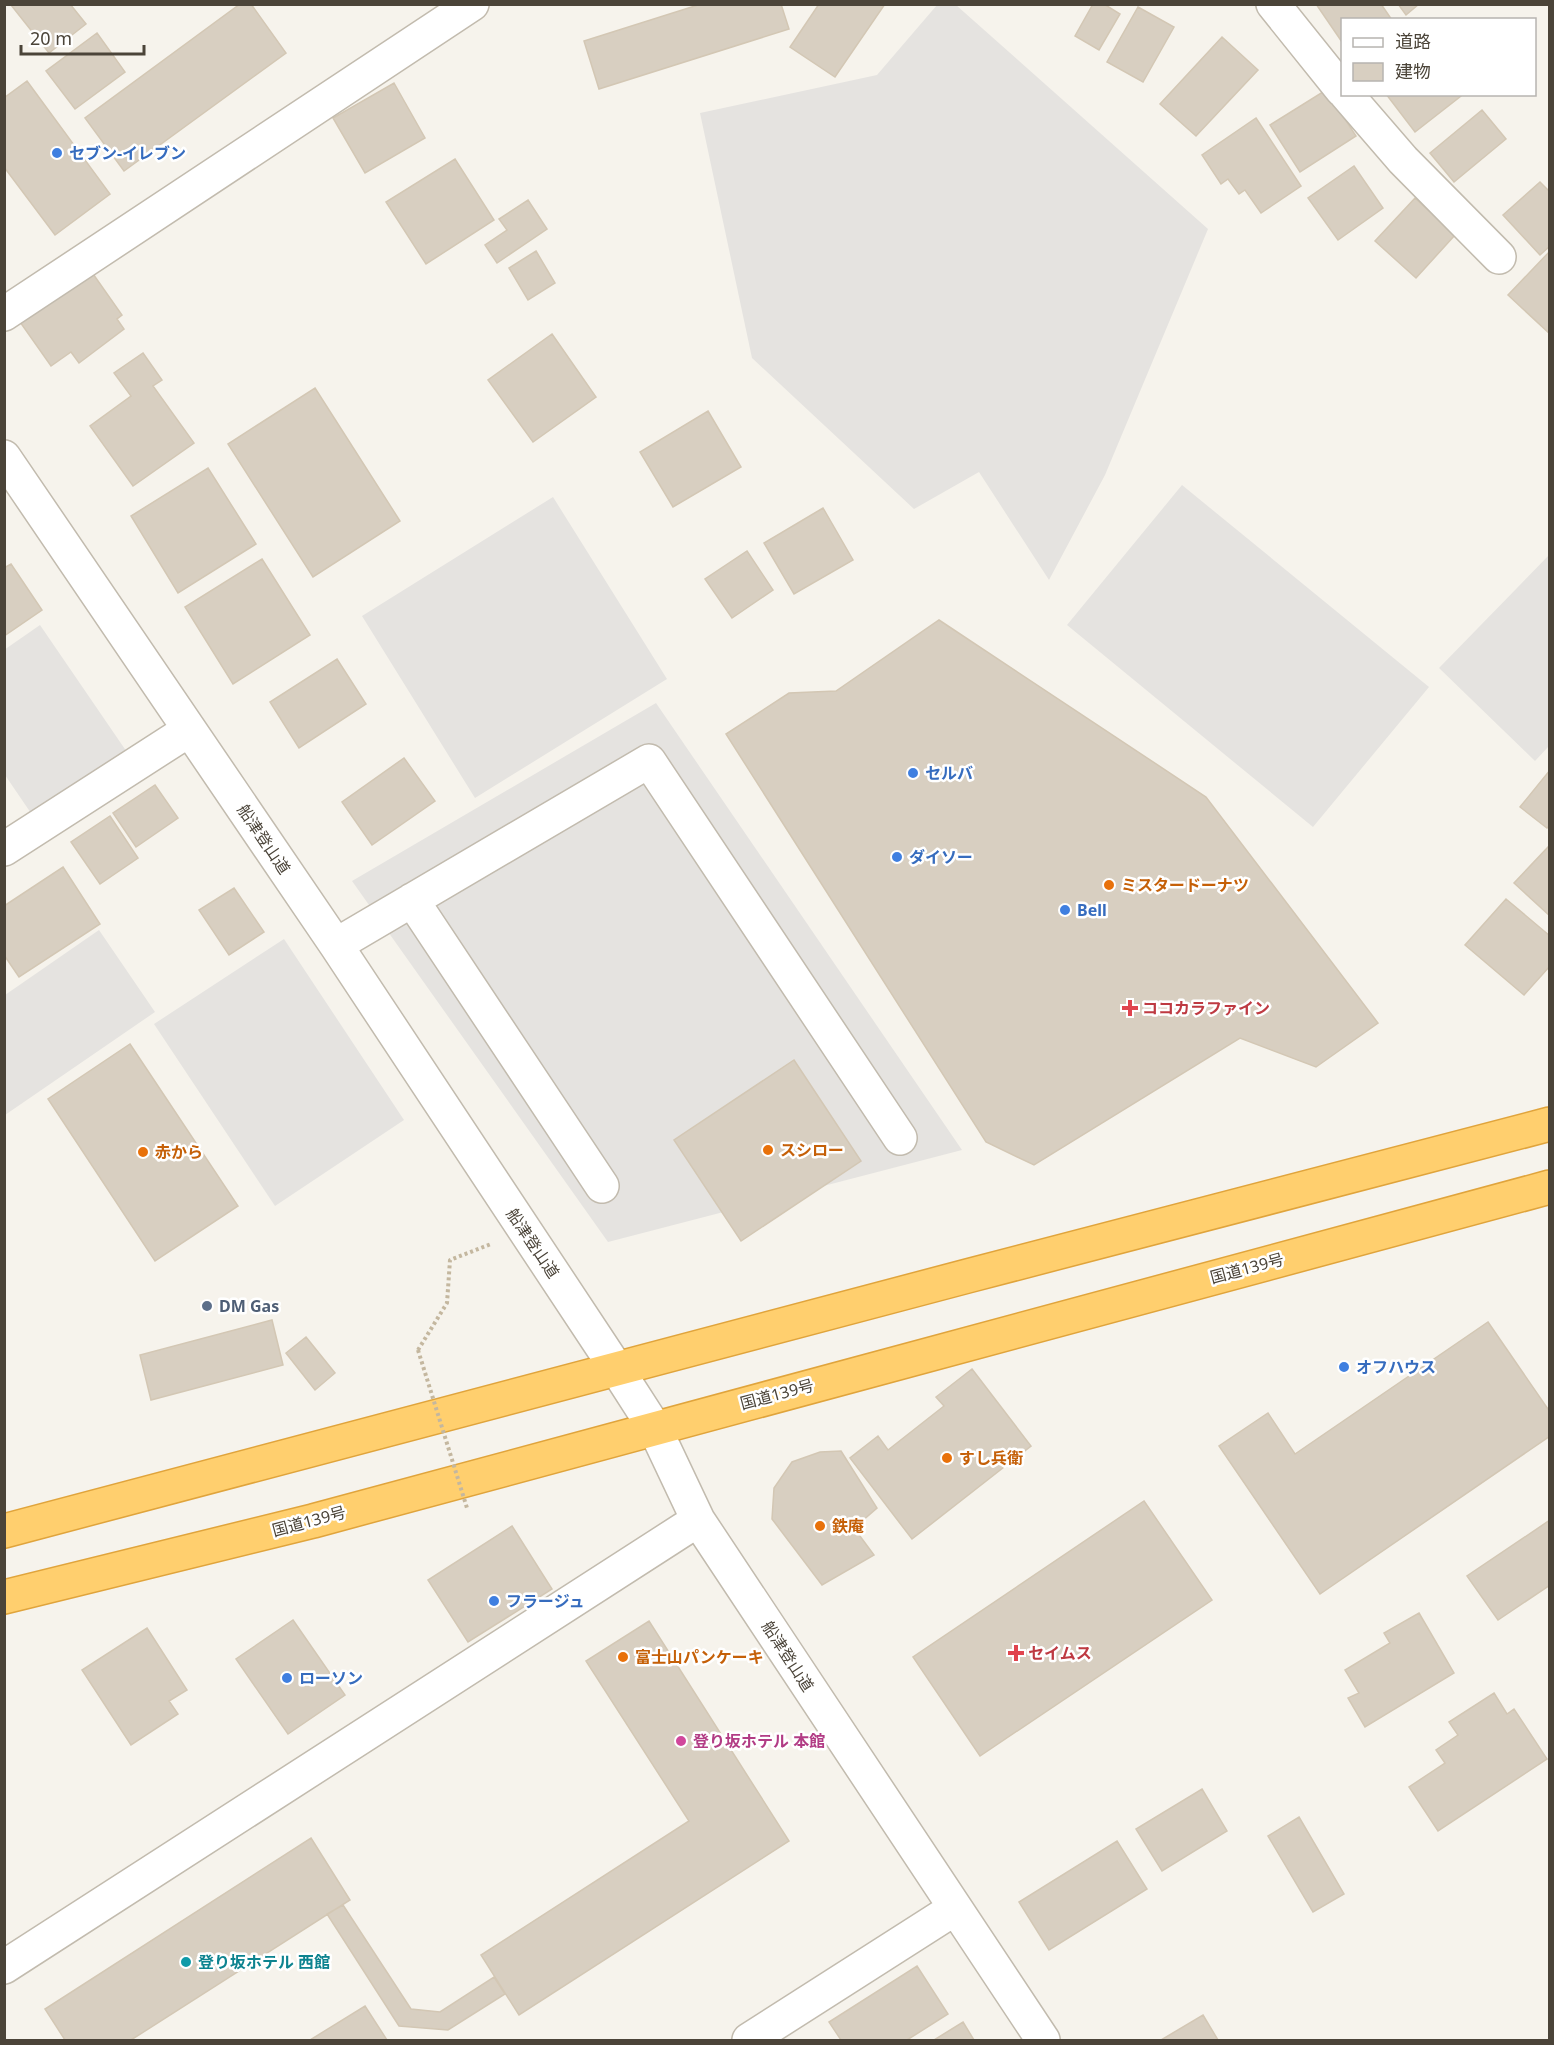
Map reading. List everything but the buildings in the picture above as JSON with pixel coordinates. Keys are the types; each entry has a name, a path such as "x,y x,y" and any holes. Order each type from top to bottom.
{"highway":[{"path":"4,1531 618,1371 1081,1245 1550,1124"},
{"name":"国道139号","path":"4,1597 313,1521 654,1426 1550,1187"}],"street":[{"path":"4,314 472,4"},
{"path":"1272,4 1341,89"},
{"path":"1348,96 1403,160 1498,257"},
{"name":"船津登山道","path":"4,457 336,945 618,1371 654,1426 698,1520 1043,2040"},
{"path":"4,849 189,730"},
{"path":"336,945 649,761 900,1138"},
{"path":"412,900 603,1186"},
{"path":"4,1967 698,1520"},
{"path":"749,2040 954,1909"}],"path":[{"path":"450,1260 447,1303 418,1350 467,1508"}],"shaded area":[{"path":"937,5 956,5 1208,229 1105,475 1049,580 979,472 914,509 752,358 700,113 877,75"},
{"path":"1182,485 1429,687 1313,827 1067,625"},
{"path":"553,497 667,679 475,798 362,616"},
{"path":"1549,555 1549,746 1535,761 1439,668"},
{"path":"40,625 131,758 37,822 5,775 4,650"},
{"path":"656,703 962,1150 608,1242 352,881"},
{"path":"99,930 155,1012 5,1115 5,995"},
{"path":"284,939 404,1120 275,1206 154,1024"}],"place":[{"name":"セブン-イレブン","path":"57,153"},
{"name":"セルバ","path":"913,773"},
{"name":"ダイソー","path":"897,857"},
{"name":"ミスタードーナツ","path":"1109,885"},
{"name":"Bell","path":"1065,910"},
{"name":"ココカラファイン","path":"1130,1008"},
{"name":"スシロー","path":"768,1150"},
{"name":"赤から","path":"143,1152"},
{"name":"DM Gas","path":"207,1306"},
{"name":"オフハウス","path":"1344,1367"},
{"name":"すし兵衛","path":"947,1458"},
{"name":"鉄庵","path":"820,1526"},
{"name":"フラージュ","path":"494,1601"},
{"name":"セイムス","path":"1016,1653"},
{"name":"富士山パンケーキ","path":"623,1657"},
{"name":"ローソン","path":"287,1678"},
{"name":"登り坂ホテル 本館","path":"681,1741"},
{"name":"登り坂ホテル 西館","path":"186,1962"}]}
